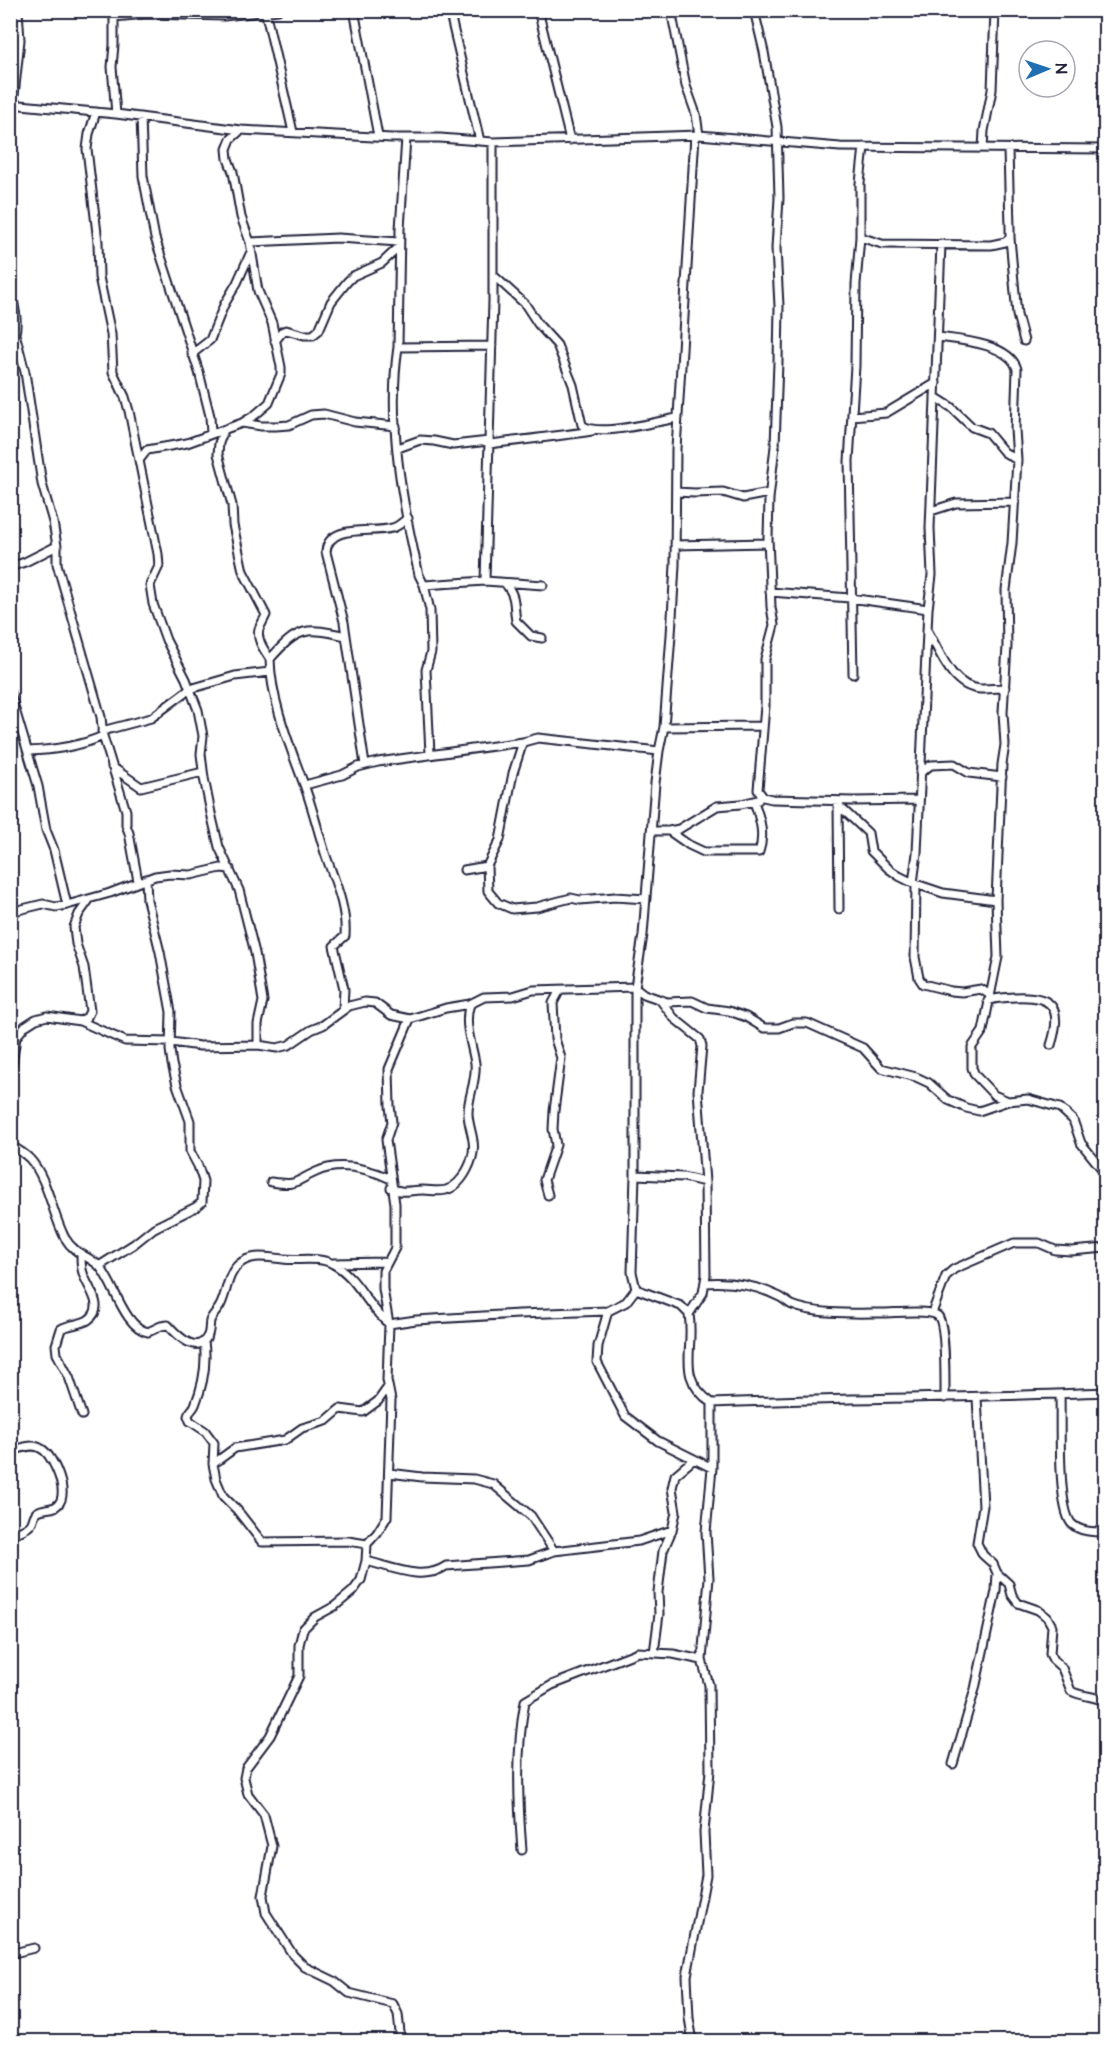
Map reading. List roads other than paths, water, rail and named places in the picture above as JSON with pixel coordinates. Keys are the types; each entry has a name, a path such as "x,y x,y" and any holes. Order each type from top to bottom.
{"street":[{"path":"18,10 20,40 12,105 116,114 241,130 493,142 697,135 864,147 1106,149"},
{"path":"116,114 112,67 114,14 224,16 278,10"},
{"path":"354,10 378,136"},
{"path":"449,10 480,141"},
{"path":"538,10 570,140"},
{"path":"636,1289 632,1272 635,1175 635,987 646,899 658,751 664,727 671,635 678,418 697,135 696,114 686,86 672,10"},
{"path":"754,10 773,101 778,142 779,198 776,248 779,306 778,362 768,543 774,625 765,659 765,706 758,790 763,797"},
{"path":"983,148 992,90 995,10"},
{"path":"265,12 292,132"},
{"path":"96,112 87,149 98,242 99,277 111,334 113,372 125,397 140,459 158,554 159,566 150,585 153,604 166,640 198,710 203,736 201,754 203,772 219,847 238,890 263,1001 258,1024 258,1045"},
{"path":"141,117 143,176 155,238 198,372 210,416 211,434"},
{"path":"140,459 147,450 187,443 242,423 269,403 281,374 272,323 258,291 250,242 241,217 227,149 231,140 241,130"},
{"path":"406,138 399,245 398,347 395,366 396,426 408,518 419,574 430,610 431,652 426,670 429,754"},
{"path":"484,581 494,275 493,142"},
{"path":"853,674 849,461 855,366 860,183 864,147"},
{"path":"1008,149 1010,237 1017,315 1024,341"},
{"path":"860,237 882,244 991,245 1005,242 1010,237"},
{"path":"250,242 338,238 399,245"},
{"path":"941,244 931,512 932,575 928,609 918,800 915,957 919,978 924,984 962,992 981,989 989,998 1026,996 1047,1001 1055,1013 1056,1024 1051,1045"},
{"path":"275,341 286,330 313,335 319,330 332,302 347,282 353,276 382,263 399,245"},
{"path":"192,354 210,340 224,305 251,251"},
{"path":"494,275 525,304 538,324 557,345 573,385 582,425 592,431"},
{"path":"10,289 16,337 26,372 42,484 53,522 57,564 126,811 126,825 147,900 171,1012 170,1050 177,1085 190,1121 190,1151 203,1181 202,1202 196,1208 154,1228 99,1266"},
{"path":"10,345 16,337"},
{"path":"938,337 984,345 1006,355 1015,361 1017,379 1015,502 1006,590 1007,646 1003,712 1005,744 996,900 998,957 983,1031 972,1047 972,1068 975,1075 994,1095 1008,1101"},
{"path":"398,347 492,346"},
{"path":"852,416 886,413 936,383"},
{"path":"935,397 951,407 972,427 988,434 1004,452 1017,460"},
{"path":"242,423 261,426 289,425 310,415 324,414 355,422 396,426"},
{"path":"398,448 420,440 453,445 531,440 552,435 621,429 678,418"},
{"path":"224,430 218,454 232,505 233,525 243,571 266,615 259,630 259,638 263,650 270,659 270,672 276,701 343,909 345,936 334,946 344,989 343,1009"},
{"path":"676,492 695,494 723,492 743,498 769,493"},
{"path":"931,512 956,503 1015,502"},
{"path":"365,765 346,636 327,544 332,537 340,534 394,528 408,518"},
{"path":"675,545 768,543"},
{"path":"10,567 57,546"},
{"path":"424,585 484,581 543,585"},
{"path":"505,582 513,593 516,621 531,636 542,638"},
{"path":"770,592 850,597 928,609"},
{"path":"270,659 298,633 320,629 346,636"},
{"path":"927,630 947,666 957,677 978,689 1005,688"},
{"path":"28,751 85,744 103,733 151,718 190,689 235,676 270,672"},
{"path":"10,693 28,751 67,905"},
{"path":"664,727 762,726"},
{"path":"304,784 342,775 365,765 538,738 658,751"},
{"path":"523,742 513,773 500,840 487,866 488,891 498,903 512,909 537,907 571,898 580,900 615,897 646,899"},
{"path":"920,773 931,765 954,764 969,773 1002,777"},
{"path":"112,767 141,787 203,772"},
{"path":"651,831 679,829 717,806 754,802 763,797 838,803 918,800"},
{"path":"669,831 704,852 759,852 762,843 760,820 754,802"},
{"path":"838,803 868,833 871,851 888,868 915,884 943,893 996,900"},
{"path":"838,803 838,909"},
{"path":"464,870 487,866"},
{"path":"10,912 43,904 56,907 67,905 142,880 170,874 191,875 221,868 230,869"},
{"path":"80,1021 87,1017 90,1011 84,967 76,944 74,927 79,914 90,899"},
{"path":"10,1081 16,1037 36,1018 47,1016 80,1021 125,1041 171,1042 200,1046 258,1045 277,1048 289,1045 343,1009 365,1002 375,1003 391,1015 410,1019 446,1008 470,1004 484,998 513,996 533,990 635,987 644,994 661,1001 697,1002 707,1008 729,1011 746,1017 764,1028 807,1023 863,1048 881,1068 916,1077 929,1083 948,1100 966,1108 980,1111 1008,1101 1028,1099 1060,1108 1073,1120 1081,1143 1106,1174"},
{"path":"548,1195 544,1180 556,1144 553,1129 554,1111 561,1058 555,1039 553,1003 560,990"},
{"path":"661,1001 686,1030 700,1039 702,1046 698,1091 705,1182 705,1283 703,1293 689,1314 690,1379 696,1390 712,1403 809,1399 977,1398 1106,1392"},
{"path":"392,1188 400,1192 445,1190 454,1186 462,1178 470,1162 474,1143 469,1108 476,1074 467,1021 470,1004"},
{"path":"401,2042 398,2014 393,2004 350,1993 334,1981 305,1967 293,1955 266,1913 263,1896 272,1846 264,1815 248,1794 244,1778 246,1768 270,1736 299,1676 299,1645 303,1629 315,1617 335,1606 353,1591 361,1580 366,1561 367,1544 387,1517 391,1400 388,1387 389,1324 383,1289 383,1271 395,1248 395,1204 386,1140 392,1122 389,1069 410,1019"},
{"path":"10,1145 30,1159 46,1187 66,1239 81,1254 99,1266 131,1321 148,1332 168,1325 184,1342 196,1344 204,1341 209,1333 210,1320 220,1307 234,1270 240,1263 255,1257 271,1256 333,1263 386,1262"},
{"path":"271,1182 297,1183 316,1172 337,1167 370,1170 391,1179"},
{"path":"635,1175 683,1177 705,1182"},
{"path":"932,1313 946,1276 954,1269 1014,1243 1039,1243 1055,1250 1071,1251 1106,1248"},
{"path":"81,1254 82,1273 95,1298 96,1306 87,1321 61,1329 56,1344 57,1354 69,1377 81,1415"},
{"path":"333,1263 360,1288 370,1306 389,1324"},
{"path":"705,1283 739,1282 781,1298 792,1305 815,1309 843,1312 932,1313 940,1318 943,1334 945,1398"},
{"path":"389,1324 416,1320 608,1311 626,1302 636,1289"},
{"path":"636,1289 681,1306 689,1314"},
{"path":"608,1311 598,1346 597,1362 625,1416 658,1441 712,1468"},
{"path":"204,1341 205,1377 194,1408 188,1416 190,1421 205,1431 214,1443 213,1464 223,1496 262,1542 348,1541 367,1544"},
{"path":"213,1464 235,1448 285,1440 302,1428 326,1421 340,1409 363,1412 378,1401 388,1387"},
{"path":"1060,1394 1062,1490 1065,1512 1071,1524 1079,1530 1106,1532"},
{"path":"977,1398 983,1506 977,1543 997,1573 1009,1584 1012,1595 1018,1603 1038,1610 1047,1617 1052,1626 1050,1654 1062,1668 1071,1691 1095,1696 1106,1702"},
{"path":"693,2042 689,2018 687,1976 706,1875 704,1832 710,1771 709,1684 702,1660 709,1578 706,1533 712,1468 712,1403"},
{"path":"10,1452 26,1446 39,1447 51,1459 62,1490 60,1502 55,1508 35,1513 31,1524 10,1536"},
{"path":"654,1653 663,1551 672,1530 676,1512 672,1488 675,1475 694,1459"},
{"path":"389,1473 474,1479 493,1484 531,1515 554,1551"},
{"path":"366,1561 422,1575 437,1572 446,1566 529,1560 554,1551 639,1541 672,1530"},
{"path":"953,1764 975,1689 996,1591 997,1573"},
{"path":"522,1850 517,1787 525,1701 552,1685 638,1652 673,1654 702,1660"},
{"path":"10,1954 34,1948"}]}
